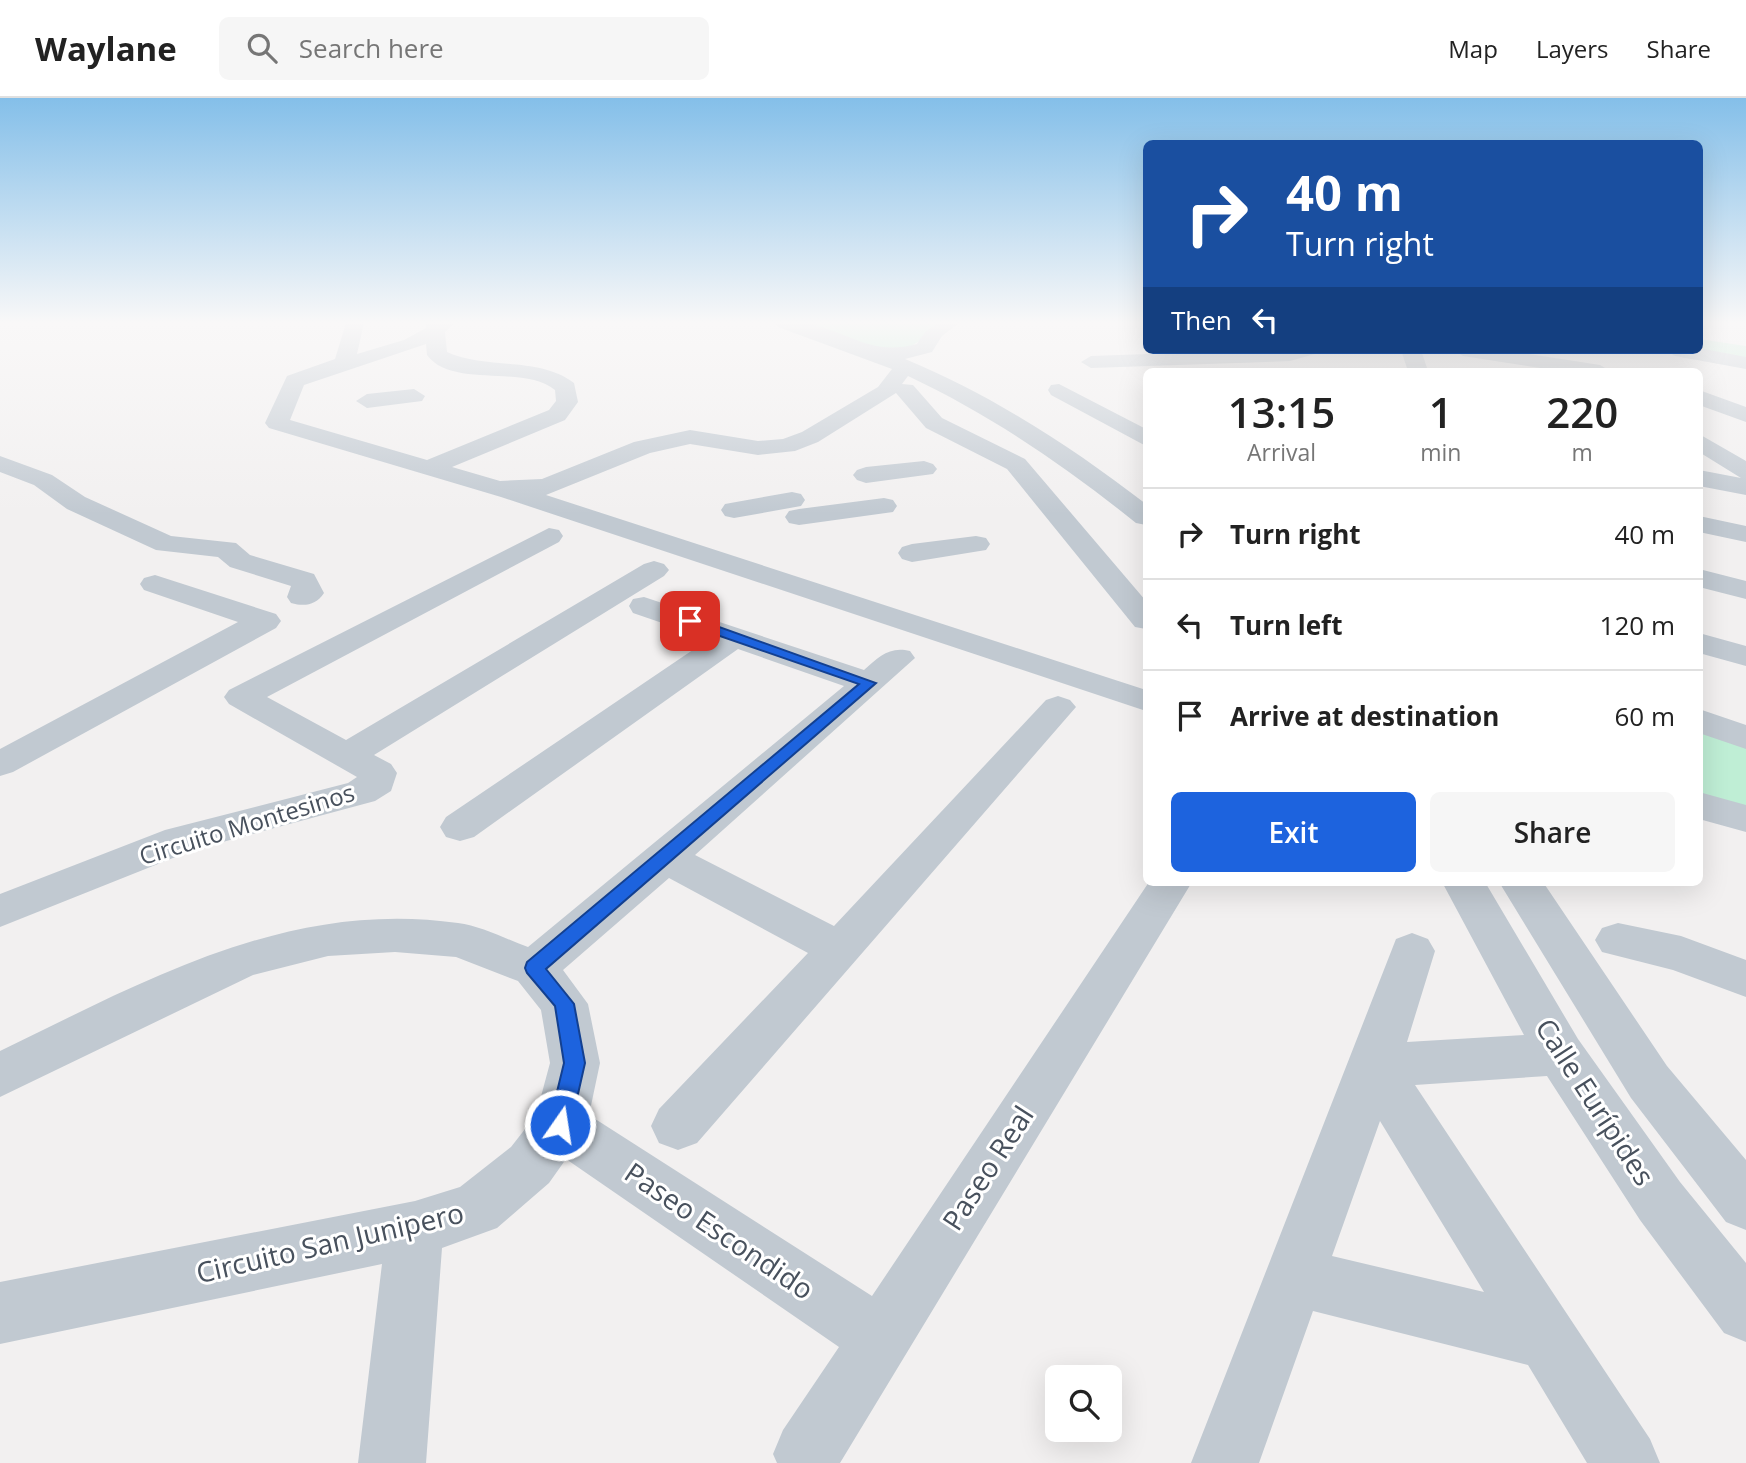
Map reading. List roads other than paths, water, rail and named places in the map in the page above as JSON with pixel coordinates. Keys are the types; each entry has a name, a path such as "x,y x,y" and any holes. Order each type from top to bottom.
{"street":[{"path":"293,387 277,423 499,489 1143,700"},
{"path":"429,468 557,415 567,402 564,387"},
{"path":"499,489 545,487 643,447 690,437 713,438 758,448 786,446 810,437 892,387"},
{"path":"902,387 934,423 1016,464 1143,616"},
{"path":"947,387 1048,444 1143,515"},
{"path":"984,387 1076,440 1143,487"},
{"path":"476,390 498,388"},
{"path":"1059,390 1139,434"},
{"path":"367,401 414,396"},
{"path":"1703,396 1746,401"},
{"path":"1703,397 1746,415"},
{"path":"1098,435 1139,434"},
{"path":"1703,444 1746,472"},
{"path":"0,463 43,480 76,502 166,544 226,550 240,561 303,580 307,588 302,597 309,593"},
{"path":"866,475 924,469"},
{"path":"1703,479 1746,487"},
{"path":"734,510 884,506"},
{"path":"1703,525 1746,534"},
{"name":"Circuito Montesinos","path":"0,911 180,840 360,792 377,782 378,773 229,690 549,536"},
{"path":"912,553 975,544"},
{"path":"348,755 654,570"},
{"path":"1703,579 1746,590"},
{"path":"0,764 265,621 155,584"},
{"path":"534,968 884,671 735,636 644,606"},
{"path":"460,827 735,636"},
{"path":"1703,644 1746,656"},
{"path":"678,1126 1058,707"},
{"path":"1703,722 1746,738"},
{"path":"1703,807 1746,819"},
{"path":"665,858 840,949"},
{"name":"Paseo Real","path":"807,1454 1168,886"},
{"path":"1473,900 1532,899 1648,1082 1746,1203"},
{"name":"Calle Eurípides","path":"1473,900 1560,1054 1660,1201 1746,1311"},
{"name":"Circuito San Junipero","path":"0,1076 151,1000 242,960 328,939 395,935 460,940 534,968 564,1004 575,1063 560,1125 530,1165 477,1209 415,1229 0,1313"},
{"path":"1618,940 1681,954 1746,979"},
{"path":"1225,1463 1374,1066 1412,951"},
{"path":"1374,1066 1560,1054"},
{"path":"1374,1066 1626,1463"},
{"name":"Paseo Escondido","path":"560,1125 879,1337"},
{"path":"393,1463 415,1229"},
{"path":"1295,1277 1547,1338"}]}
